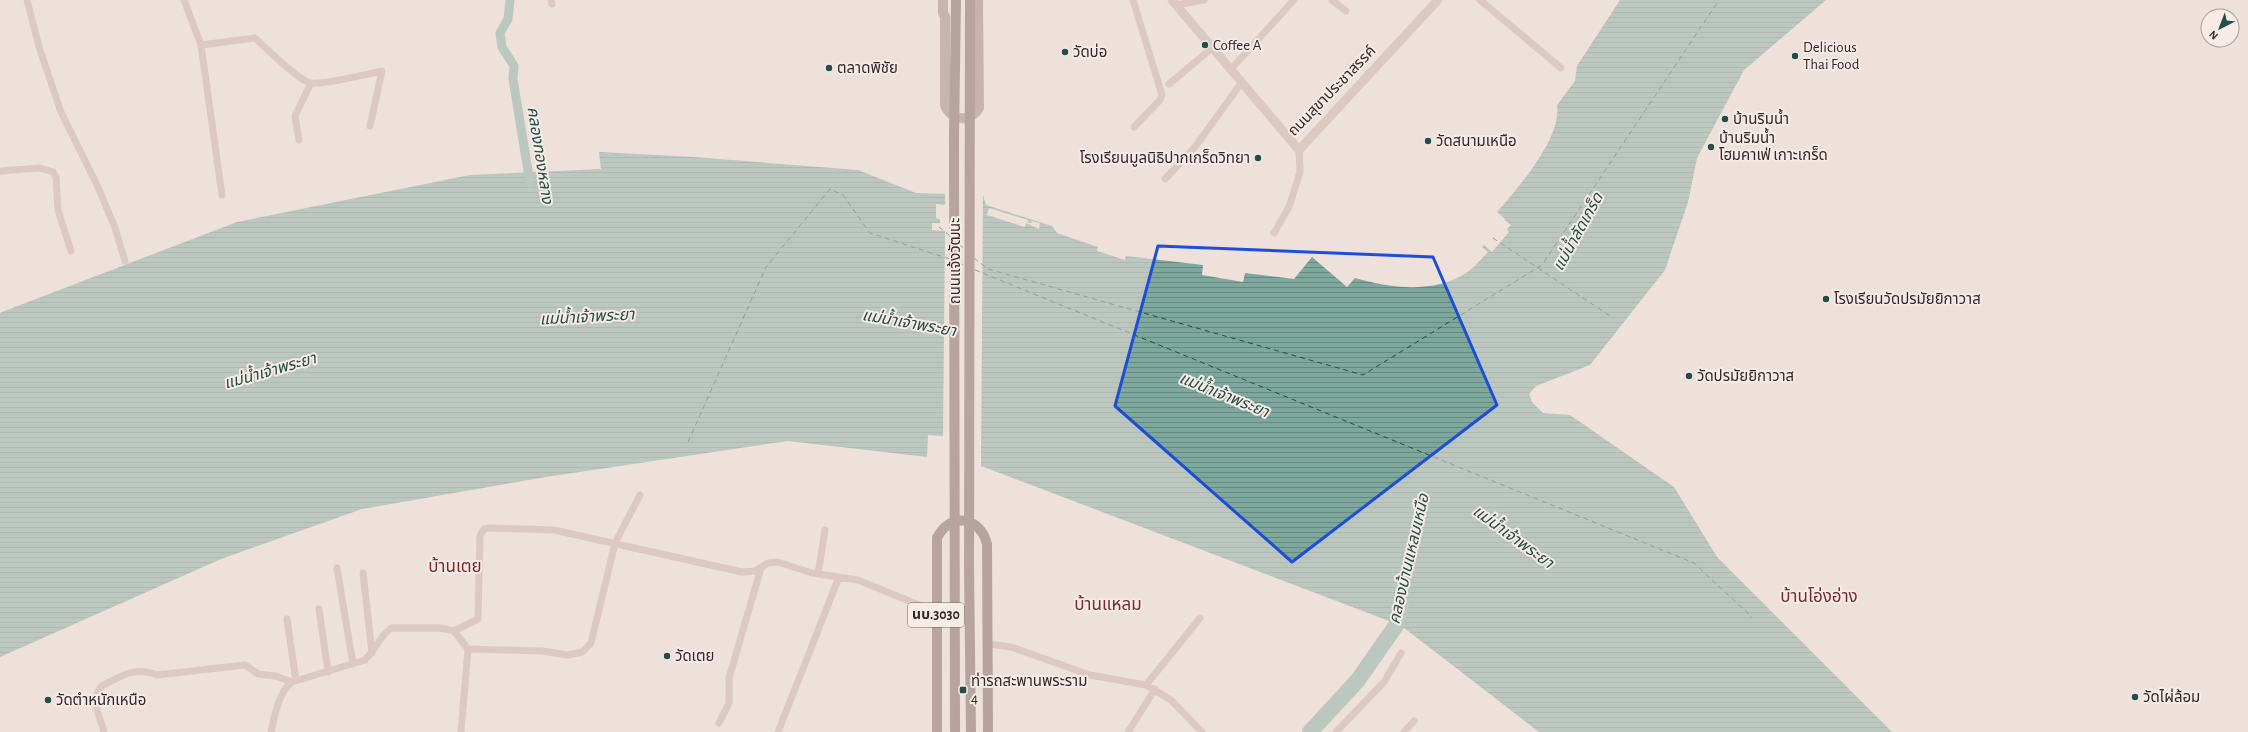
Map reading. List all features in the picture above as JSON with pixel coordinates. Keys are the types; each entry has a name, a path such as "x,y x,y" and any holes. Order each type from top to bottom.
{"main road":[{"path":"942,0 943,13 945,17 945,105 948,113 957,118 966,118 975,114 979,108 978,0"},
{"name":"ถนนแจ้งวัฒนะ","path":"955,732 954,502 956,0"},
{"name":"ถนนแจ้งวัฒนะ","path":"970,0 971,732"},
{"path":"945,17 966,20 978,17"},
{"name":"นบ.3030","path":"937,732 936,538 941,530 951,522 963,520 975,524 982,530 987,544 988,732"}],"street":[{"path":"27,0 39,47 61,112 98,187 115,228 124,261"},
{"path":"184,0 201,45 222,195"},
{"path":"1133,0 1162,95 1160,100 1134,127"},
{"path":"1174,3 1204,0"},
{"path":"1231,69 1294,0"},
{"path":"1332,0 1346,12"},
{"name":"ถนนสุขาประชาสรรค์","path":"1174,3 1299,150 1438,0"},
{"path":"1480,0 1561,68"},
{"path":"201,45 255,38 295,72 311,83 354,78 382,71 370,126"},
{"path":"1169,84 1212,48"},
{"path":"1165,179 1195,148 1242,82"},
{"path":"299,140 295,116 311,83"},
{"path":"1274,234 1289,207 1300,172 1299,150"},
{"path":"0,172 40,168 53,172 56,177 58,210 71,251"},
{"path":"468,649 542,651 568,654 582,652 587,649 590,643 615,543 640,495"},
{"path":"271,732 284,691 294,681 365,660 372,653 386,631 391,628 440,628 454,631 478,619 480,536 484,529 505,527 554,530 742,572 755,571 768,563 778,562 818,574 864,582 936,612"},
{"path":"818,574 825,530"},
{"path":"337,568 353,664"},
{"path":"719,724 729,703 729,678 761,568"},
{"path":"363,573 372,653"},
{"path":"778,732 839,577"},
{"path":"318,609 328,672"},
{"path":"1146,685 1200,618"},
{"path":"287,619 294,681"},
{"path":"454,631 468,649 461,732"},
{"path":"988,644 1011,647 1090,675 1146,685 1155,689 1171,700 1202,732"},
{"path":"1336,732 1384,682 1401,653"},
{"path":"104,732 95,701 98,690 102,686 138,670 145,670 157,675 245,665 262,675 276,676 294,681"},
{"path":"1128,732 1155,689"},
{"path":"1404,732 1414,721"}],"highlighted area":[{"path":"1158,246 1433,257 1497,405 1292,562 1115,406"}],"water":[{"path":"1620,0 1826,0 1744,70 1697,158 1688,202 1665,270 1590,365 1536,386 1529,394 1532,402 1543,413 1570,415 1674,487 1717,557 1892,732 1539,732 1403,627 1397,624 984,467 945,459 788,441 546,477 362,509 221,559 0,657 0,313 2,312 237,222 470,175 601,169 599,152 694,157 858,170 916,193 983,195 986,205 1052,226 1057,233 1098,247 1097,251 1125,260 1126,256 1203,265 1202,275 1243,282 1245,273 1294,279 1312,257 1347,287 1355,278 1368,282 1411,287 1440,284 1453,280 1466,273 1488,252 1482,247 1505,219 1497,212 1527,176 1546,147 1553,132 1557,118 1557,105 1575,81 1577,66"}],"pier":[{"path":"945,192 983,193 981,468 927,457 928,435 943,436 945,231 932,230 932,223 940,223 940,219 936,218 936,204 945,205"},
{"path":"989,208 1028,220 1027,222 1031,223 1032,221 1040,223 1039,229 1026,223 1025,227 987,215"},
{"path":"1502,218 1511,225 1507,229 1509,232 1492,252 1482,243"}],"waterway":[{"name":"คลองทองหลาง","path":"510,0 508,19 500,33 502,47 514,66 513,79 530,183"},
{"name":"คลองบ้านแหลมเหนือ","path":"1310,732 1358,680 1397,624 1401,604"}],"ferry route":[{"path":"974,258 988,269 1363,375 1542,265 1719,0"},
{"path":"688,442 766,267 830,189 843,195 870,233 950,259"},
{"path":"939,227 949,235"},
{"path":"1493,238 1610,316"},
{"path":"959,244 964,249"},
{"path":"958,263 964,265"},
{"path":"975,270 1694,563 1752,617"}],"place":[{"name":"Coffee A","path":"1205,45"},
{"name":"วัดบ่อ","path":"1065,52"},
{"name":"Delicious Thai Food","path":"1795,56"},
{"name":"ตลาดพิชัย","path":"829,68"},
{"name":"บ้านริมน้ำ","path":"1725,119"},
{"name":"วัดสนามเหนือ","path":"1428,141"},
{"name":"บ้านริมน้ำ โฮมคาเฟ่ เกาะเกร็ด","path":"1711,147"},
{"name":"โรงเรียนมูลนิธิปากเกร็ดวิทยา","path":"1258,158"},
{"name":"โรงเรียนวัดปรมัยยิกาวาส","path":"1826,299"},
{"name":"วัดปรมัยยิกาวาส","path":"1689,376"},
{"name":"วัดเตย","path":"667,656"},
{"name":"ท่ารถสะพานพระราม 4","path":"963,690"},
{"name":"วัดไผ่ล้อม","path":"2135,697"},
{"name":"วัดตำหนักเหนือ","path":"48,700"}],"district":[{"name":"บ้านเตย","path":"455,566"},
{"name":"บ้านโอ่งอ่าง","path":"1819,596"},
{"name":"บ้านแหลม","path":"1108,604"}],"water label":[{"name":"แม่น้ำลัดเกร็ด","path":"1578,232"},
{"name":"แม่น้ำเจ้าพระยา","path":"587,317"},
{"name":"แม่น้ำเจ้าพระยา","path":"909,323"},
{"name":"แม่น้ำเจ้าพระยา","path":"270,371"},
{"name":"แม่น้ำเจ้าพระยา","path":"1224,395"},
{"name":"แม่น้ำเจ้าพระยา","path":"1513,537"}]}
